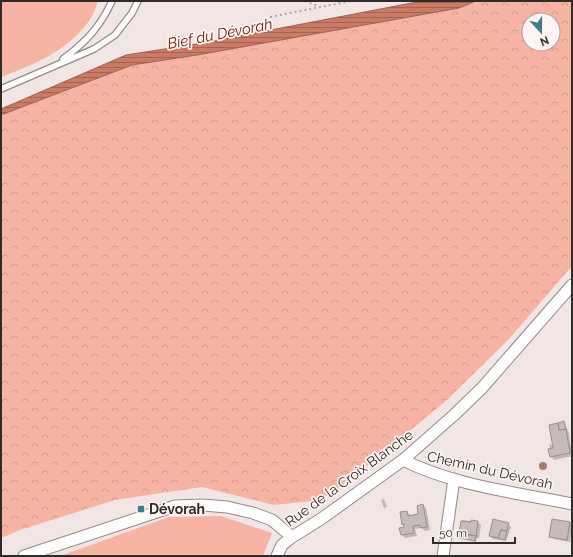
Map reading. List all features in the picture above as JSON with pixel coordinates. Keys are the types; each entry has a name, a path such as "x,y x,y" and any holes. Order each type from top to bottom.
{"street":[{"name":"Rue de la Croix Blanche","path":"277,556 282,545 292,537 321,519 403,460 482,388 572,285"},
{"name":"Chemin du Dévorah","path":"403,460 419,468 454,479 572,504"},
{"path":"443,556 454,479"},
{"path":"24,556 175,506 203,505 227,507 253,513 272,520 292,537"}],"lane":[{"path":"55,65 83,45 98,25 112,1"},
{"path":"1,88 94,49 115,35 132,13 138,1"}],"path":[{"path":"304,1 320,7"},
{"path":"270,17 351,1"}],"green space":[{"path":"1,1 98,1 92,16 83,29 73,39 51,55 1,77"},
{"path":"476,1 572,1 572,266 509,339 447,400 371,463 321,500 274,505 202,487 115,500 20,530 1,538 1,115 132,65 197,55 459,8"},
{"path":"221,516 272,533 263,556 60,556 169,517"}],"shaded area":[{"path":"422,1 476,1 459,8 197,55 132,65 1,115 1,109 126,55 203,43"}],"building":[{"path":"564,421 566,429 559,430 558,423"},
{"path":"558,423 559,430 566,429 570,453 550,457 548,449 553,448 549,425"},
{"path":"423,504 427,527 421,528 420,525 413,526 414,533 401,535 399,528 404,527 404,524 402,525 400,512 407,511 408,516 418,514 417,506"},
{"path":"493,519 509,523 507,531 501,530 498,538 489,536"},
{"path":"552,519 570,522 567,540 549,537"},
{"path":"471,520 478,521 476,536 459,533 461,521 471,522"},
{"path":"501,530 507,531 505,540 498,538"},
{"path":"459,533 476,536 475,541 459,538"}],"place":[{"name":"Dévorah","path":"141,509"}],"water label":[{"name":"Bief du Dévorah","path":"220,34"}]}
